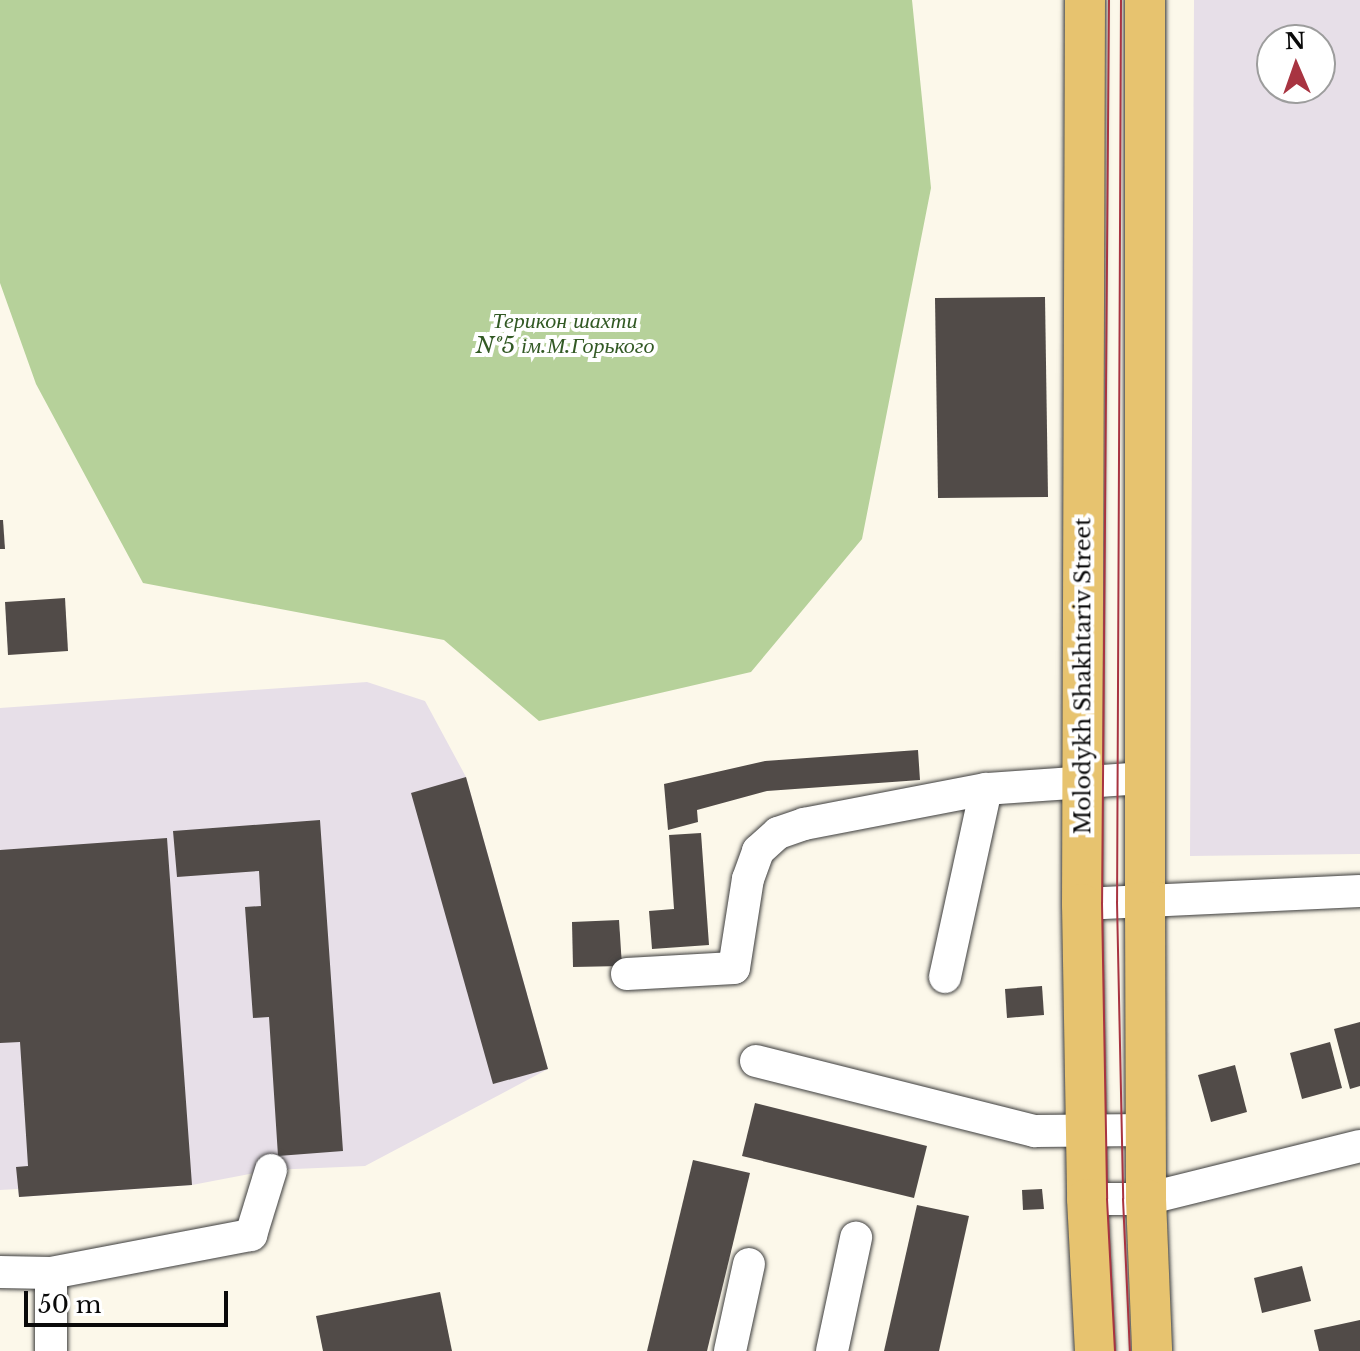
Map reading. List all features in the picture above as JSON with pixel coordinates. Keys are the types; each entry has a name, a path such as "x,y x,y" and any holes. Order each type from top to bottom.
{"main road":[{"name":"Molodykh Shakhtariv Street","path":"1085,0 1082,904 1087,1199 1095,1351"},
{"path":"1145,0 1146,1199 1152,1351"}],"street":[{"path":"627,974 734,968 748,879 758,851 778,833 804,824 986,789 1144,778"},
{"path":"945,977 986,789"},
{"path":"1082,904 1360,891"},
{"path":"756,1061 1035,1131 1147,1130"},
{"path":"1087,1199 1146,1199 1360,1146"},
{"path":"0,1272 51,1273 251,1235 271,1170"},
{"path":"832,1351 856,1238"},
{"path":"730,1351 749,1264"},
{"path":"51,1273 51,1351"}],"shaded area":[{"path":"1194,0 1360,0 1360,854 1190,856"},
{"path":"367,682 425,701 466,777 548,1069 365,1166 271,1170 192,1185 19,1197 18,1189 0,1190 0,708"}],"green space":[{"name":"Терикон шахти №5 ім.М.Горького","path":"0,0 912,0 931,188 862,539 751,672 539,721 444,640 143,583 36,384 0,283"}],"building":[{"path":"1045,297 1048,497 938,498 935,298"},
{"path":"0,520 3,520 5,549 0,549"},
{"path":"65,598 68,651 8,655 5,602"},
{"path":"918,750 920,780 767,791 697,810 698,822 668,830 664,784 765,761"},
{"path":"466,777 548,1069 493,1084 411,793"},
{"path":"320,820 343,1151 278,1156 269,1017 253,1018 245,907 261,906 259,871 177,877 173,831"},
{"path":"701,833 709,945 652,949 649,911 674,909 669,835"},
{"path":"167,838 192,1185 19,1197 16,1167 28,1166 20,1042 0,1043 0,850"},
{"path":"619,920 622,966 573,967 572,922"},
{"path":"1042,986 1044,1015 1007,1018 1005,989"},
{"path":"1360,1022 1360,1086 1350,1089 1334,1029"},
{"path":"1330,1042 1342,1088 1302,1099 1290,1053"},
{"path":"1235,1065 1247,1112 1211,1122 1198,1075"},
{"path":"755,1103 927,1146 914,1198 742,1156"},
{"path":"693,1160 750,1173 707,1351 647,1351"},
{"path":"1042,1189 1044,1209 1023,1210 1022,1190"},
{"path":"917,1205 969,1216 939,1351 884,1351"},
{"path":"1302,1266 1311,1301 1262,1313 1254,1278"},
{"path":"440,1292 452,1351 323,1351 316,1316"},
{"path":"1360,1320 1360,1351 1319,1351 1314,1330"}],"tram line":[{"path":"1109,0 1102,903 1107,1199 1115,1351"},
{"path":"1121,0 1117,902 1123,1199 1130,1351"}]}
